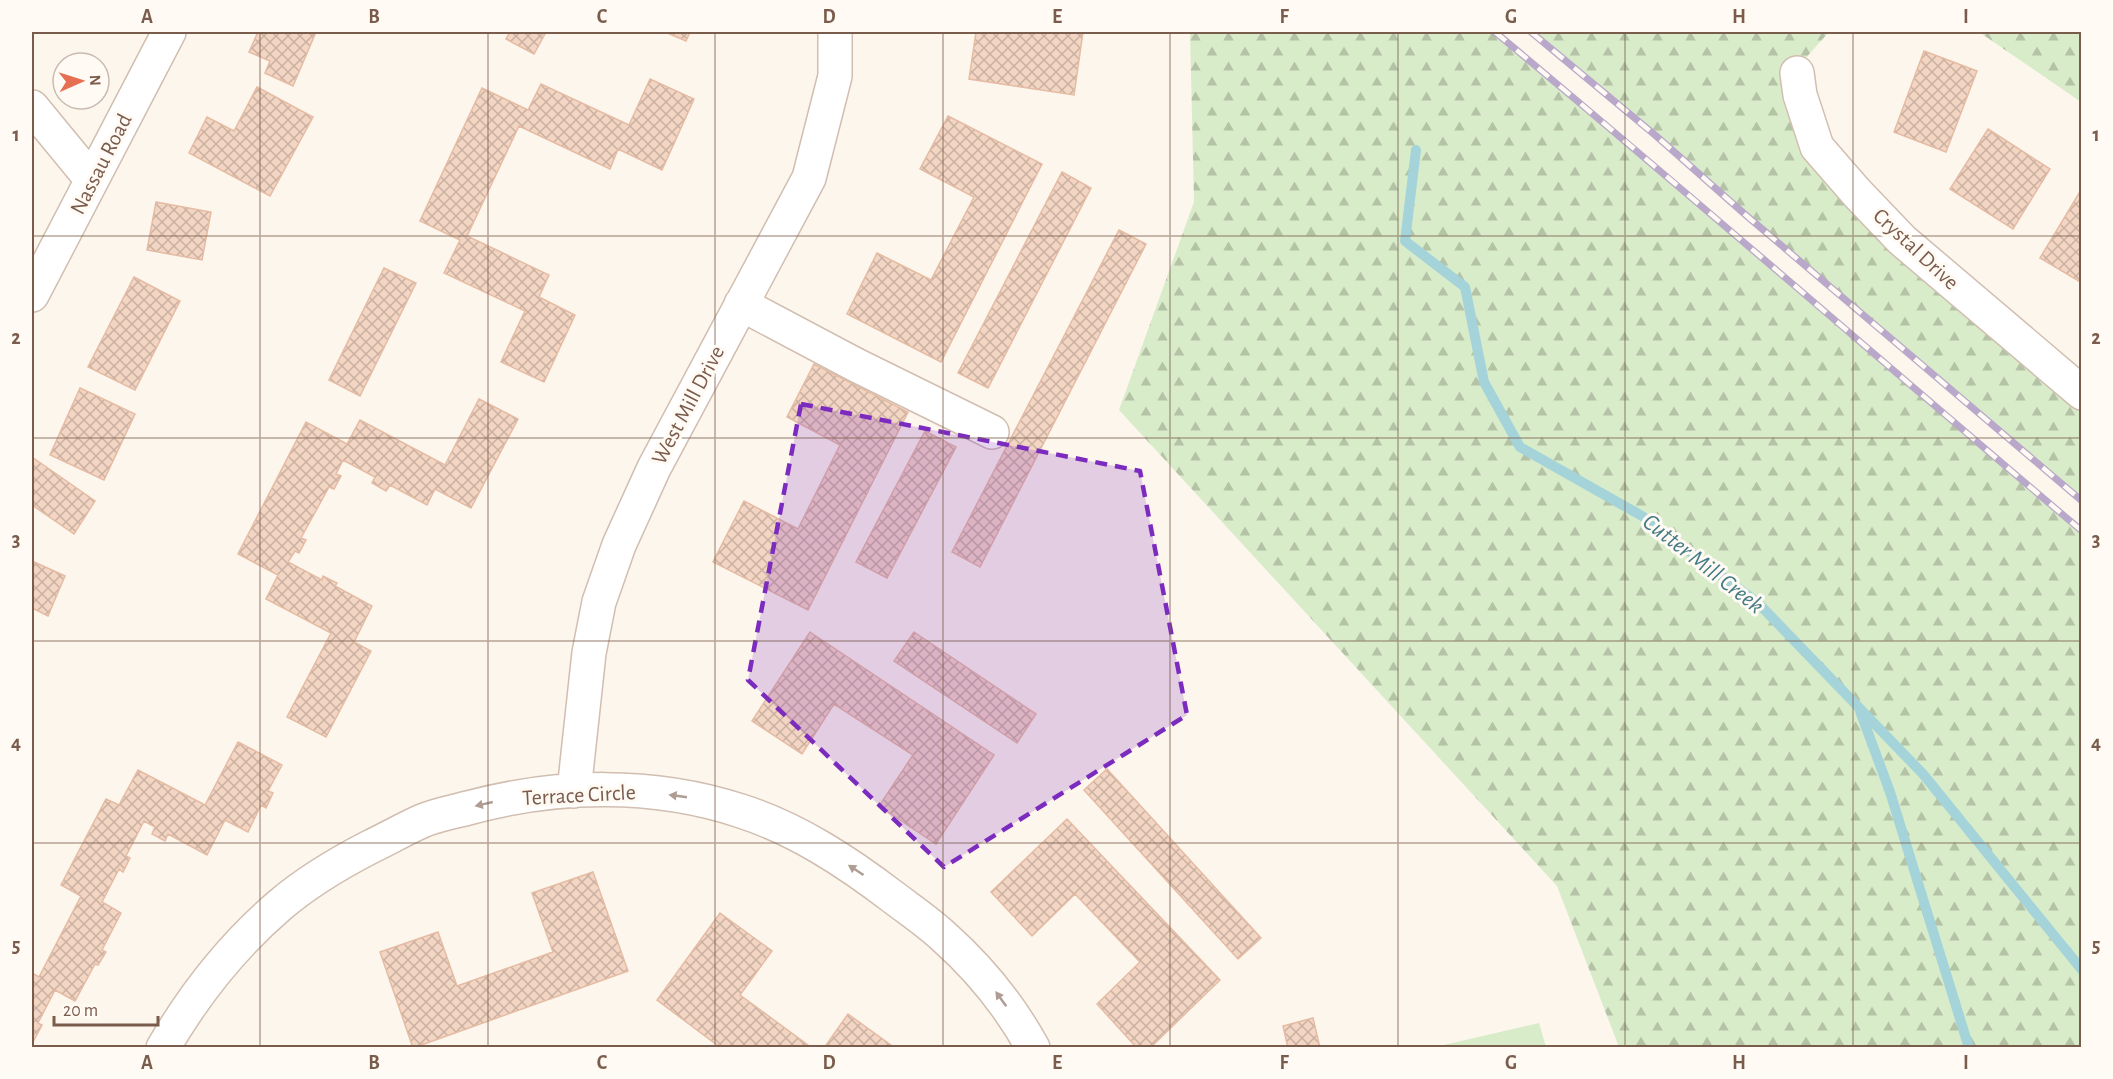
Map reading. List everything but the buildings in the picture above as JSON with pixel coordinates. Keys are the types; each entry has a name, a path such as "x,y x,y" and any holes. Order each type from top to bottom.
{"street":[{"name":"Nassau Road","path":"32,295 169,32"},
{"name":"West Mill Drive","path":"574,791 589,653 599,602 615,555 654,468 809,178 835,76 835,32"},
{"name":"Crystal Drive","path":"1797,73 1800,95 1817,147 1857,193 1902,240 2082,393"},
{"path":"32,107 92,180"},
{"path":"741,304 856,365 992,432"},
{"name":"Terrace Circle","path":"163,1047 186,1008 230,952 282,903 340,862 424,820 488,803 530,795 627,789 693,798 742,811 809,840 866,877 943,936 988,981 1024,1030 1033,1047"}],"highlighted area":[{"path":"801,404 1140,471 1187,715 944,867 748,680"}],"green space":[{"path":"1190,32 1495,32 1640,153 2081,531 2081,1047 1619,1047 1557,886 1119,410 1194,202"},
{"path":"1531,32 1829,32 1795,70 1817,147 2081,393 2081,501 1655,135"},
{"path":"1979,32 2081,32 2081,102"},
{"path":"1539,1023 1546,1047 1435,1047"}],"waterway":[{"name":"Cutter Mill Creek","path":"1416,150 1405,241 1465,287 1484,382 1520,447 1642,516 1758,603 1923,774 2082,970"},
{"path":"1860,711 1890,792 1969,1048"}],"railway":[{"path":"1495,32 2082,531"},
{"path":"1531,32 1655,135 2082,501"}]}
